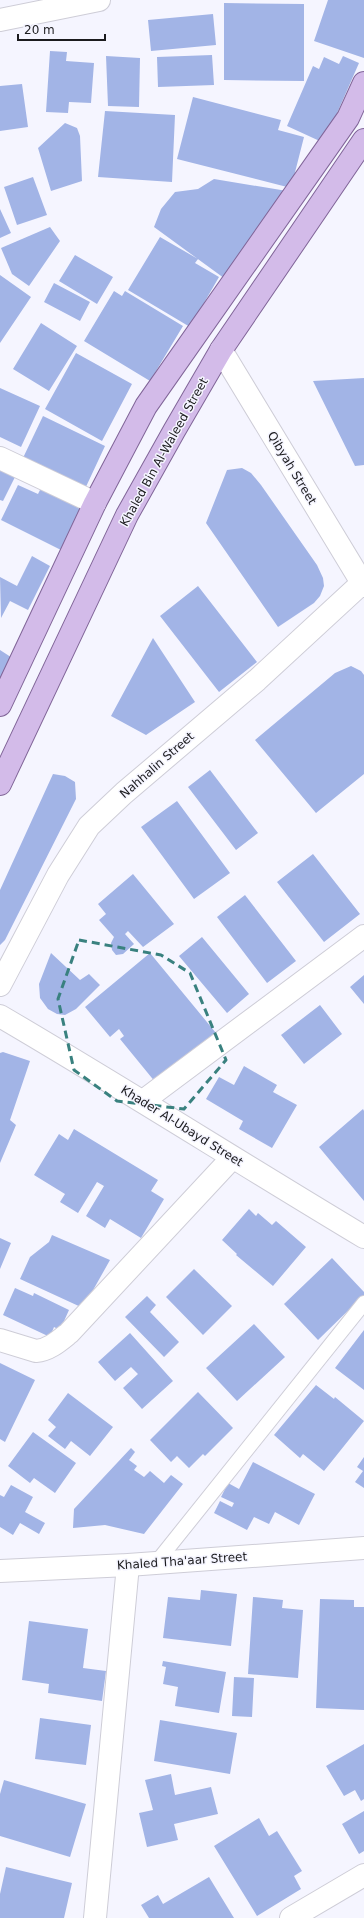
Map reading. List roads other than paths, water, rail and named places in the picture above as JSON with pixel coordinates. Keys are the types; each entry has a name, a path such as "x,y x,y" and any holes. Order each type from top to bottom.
{"main road":[{"path":"0,705 95,504 146,406 348,118 364,84"},
{"name":"Khaled Bin Al-Waleed Street","path":"0,784 127,515 221,350 364,140"}],"street":[{"path":"0,20 99,0"},
{"name":"Qibyah Street","path":"221,350 363,584"},
{"path":"0,458 95,504"},
{"name":"Nahhalin Street","path":"0,985 58,875 89,826 124,793 257,680 363,584"},
{"path":"143,1101 364,936"},
{"name":"Khader Al-Ubayd Street","path":"0,1016 143,1101 232,1158 364,1237"},
{"path":"0,1340 36,1351 42,1351 54,1345 69,1333 232,1158"},
{"name":"Khaled Tha'aar Street","path":"0,1571 128,1565 364,1548"},
{"path":"95,1918 128,1565"},
{"path":"291,1918 364,1875"}],"lane":[{"path":"156,1563 364,1303"}]}
